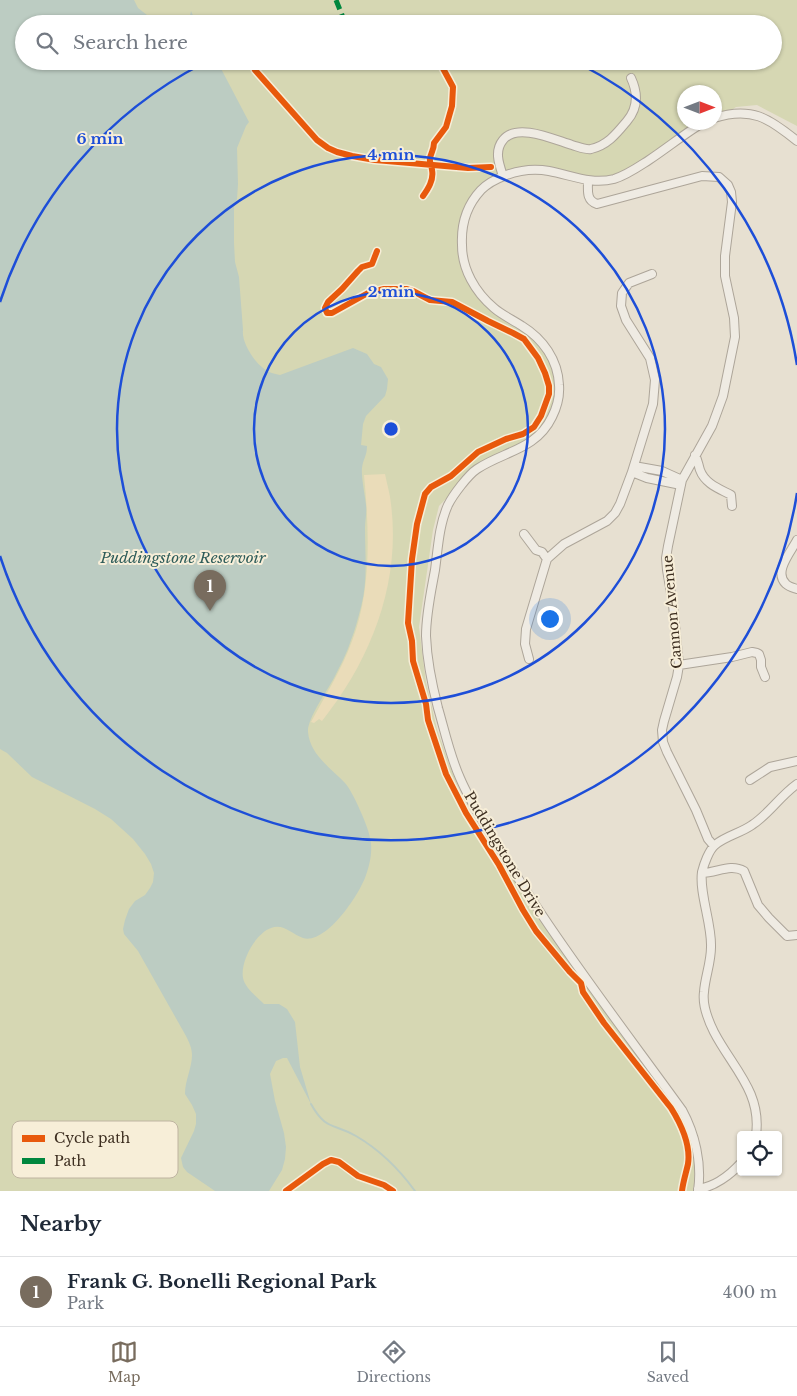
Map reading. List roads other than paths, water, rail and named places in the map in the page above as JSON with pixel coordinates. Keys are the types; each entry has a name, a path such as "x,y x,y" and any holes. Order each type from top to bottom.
{"street":[{"path":"503,176 498,157 498,148 502,141 512,133 530,132 586,149 600,146 612,139 633,114 636,92 631,78"},
{"path":"722,115 736,113 756,115 770,120 797,141"},
{"name":"Puddingstone Drive","path":"691,130 629,173 616,179 588,181 546,170 531,169 519,170 503,176 482,189 464,218 461,234 462,251 472,282 483,298 496,310 526,328 544,344 555,365 558,375 559,392 554,414 542,433 526,445 473,471 449,502 442,523 426,636 435,694 449,750 458,774 480,817 531,900 687,1118 696,1145 699,1177 698,1190"},
{"name":"Cannon Avenue","path":"588,181 588,196 590,200 597,204 702,176 719,177 724,180 731,192 732,202 725,256 725,276 734,318 735,338 718,411 681,482 666,558 679,665 662,730 663,742 708,839 714,846"},
{"path":"529,659 525,644 526,629 547,559 564,544 607,521 615,513 634,469 653,404 655,380 650,358 626,320 621,306 622,293 629,283 652,274"},
{"path":"695,454 704,478 710,484 731,495 732,506"},
{"path":"634,469 662,471 681,482"},
{"path":"524,534 536,550 542,552 547,559"},
{"path":"797,540 783,565 781,573 786,585 797,589"},
{"path":"679,665 752,652 759,654 765,677"},
{"path":"750,780 770,766 797,762"},
{"path":"756,1131 756,1111 752,1095 714,1032 705,1009 704,992 711,947 702,873 714,846 752,825 797,784"},
{"path":"702,873 714,872 730,867 744,871 758,905 787,936 797,934"},
{"path":"698,1190 707,1188 737,1166"}],"water":[{"name":"Puddingstone Reservoir","path":"0,0 134,0 138,8 147,15 15,15 15,70 222,70 249,122 237,148 238,184 237,199 234,207 235,262 239,277 243,336 248,349 261,367 280,375 353,348 367,354 374,364 381,367 388,379 385,396 366,416 363,424 361,445 367,446 362,472 366,511 365,578 361,607 348,650 314,713 308,732 317,754 345,783 360,809 371,842 369,866 357,894 341,916 322,934 312,938 303,938 280,927 271,928 265,931 250,948 244,964 243,978 249,989 264,1004 279,1004 287,1009 295,1022 300,1067 311,1104 287,1058 276,1061 270,1074 286,1147 282,1170 269,1191 215,1191 187,1172 183,1167 181,1158 196,1124 196,1114 185,1094 192,1060 191,1047 138,951 124,934 123,929 129,909 135,901 145,895 153,882 154,873 145,854 133,839 111,819 32,777 7,753 0,749"}],"waterway":[{"path":"311,1104 316,1113 326,1123 365,1141 381,1154 396,1168 415,1191"}],"place":[{"name":"Frank G. Bonelli Regional Park","path":"210,611"}]}
